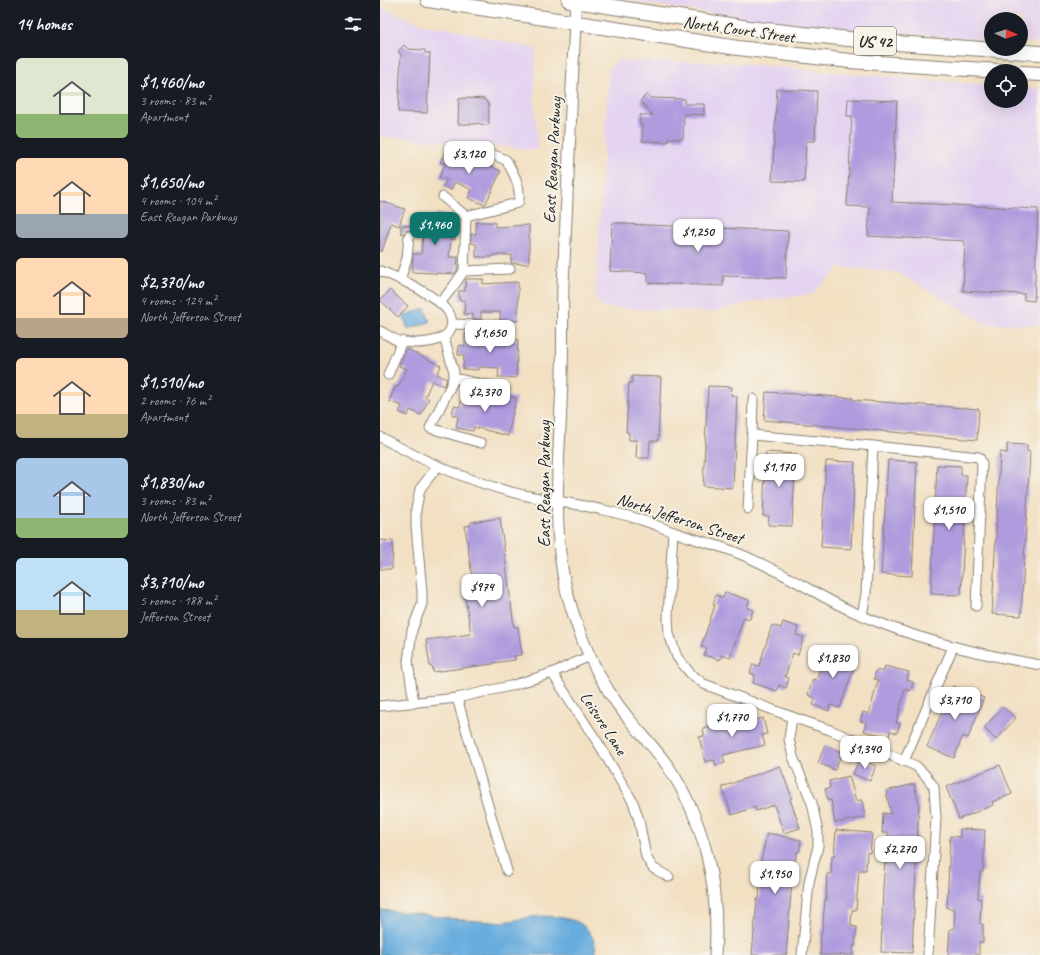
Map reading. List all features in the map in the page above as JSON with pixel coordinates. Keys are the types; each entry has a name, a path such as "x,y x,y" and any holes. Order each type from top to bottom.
{"main road":[{"name":"North Court Street","path":"428,0 738,48 850,61 984,70"},
{"name":"North Court Street","path":"574,0 749,28 867,40 1040,53"},
{"path":"1028,73 1040,74"}],"street":[{"name":"East Reagan Parkway","path":"574,0 575,23 563,287 558,501 558,530 561,559 566,588 574,616 590,656 606,686 619,705 668,766 681,787 694,815 709,863 714,894 716,919 715,955"},
{"path":"466,216 518,203 520,197 516,183 506,160 494,155"},
{"path":"443,196 466,216"},
{"path":"440,303 464,270 466,216"},
{"path":"400,280 407,258 409,236"},
{"path":"464,270 510,269"},
{"path":"380,272 412,286 440,303 450,314 452,324 450,331 444,337 434,341 399,341 380,331"},
{"path":"452,324 504,326"},
{"path":"444,337 454,372 452,383 430,428 481,443"},
{"path":"388,375 402,341"},
{"path":"453,378 505,389"},
{"path":"748,509 753,399"},
{"path":"752,435 979,457 982,463 976,606"},
{"name":"North Jefferson Street","path":"380,437 437,467 468,479 524,495 602,510 644,520 673,532 725,548 765,565 808,589 862,615 911,635 988,656 1040,665"},
{"path":"862,615 866,594 873,446"},
{"path":"414,703 408,662 412,630 422,604 416,508 420,489 437,467"},
{"path":"673,532 668,616 669,634 677,657 690,673 704,684 830,730 916,766 934,787 936,818 928,955"},
{"path":"904,761 953,647"},
{"path":"380,706 457,698 510,686 552,673 590,656"},
{"name":"Leisure Lane","path":"552,673 600,746 633,802 639,820 646,857 653,868 669,877"},
{"path":"457,698 507,871"},
{"path":"792,717 789,739 793,757 812,803 818,832 818,846 809,882 802,955"}],"shaded area":[{"path":"622,0 1040,0 1040,43 1028,42 1028,12 984,12 984,39 798,26"},
{"path":"380,8 429,26 443,27 536,49 534,102 538,150 380,136"},
{"path":"617,61 725,62 984,84 984,108 1028,108 1028,88 1040,89 1040,325 986,324 897,272 840,267 812,294 750,302 714,312 602,307 595,296 609,69"}],"water":[{"path":"425,308 430,322 408,329 403,316"},
{"path":"380,910 496,922 537,916 565,918 580,923 588,930 595,944 596,955 380,955"}],"building":[{"path":"404,45 408,49 425,50 425,53 430,53 427,113 398,112 401,55 398,51"},
{"path":"777,89 817,91 815,141 806,141 804,182 772,181"},
{"path":"647,94 650,98 685,99 684,104 704,104 704,115 684,114 683,139 668,138 668,142 642,141 642,125 640,125 640,115 653,115 640,101"},
{"path":"459,99 484,99 489,105 489,125 478,123 458,124"},
{"path":"848,99 897,101 892,202 1038,209 1034,301 1024,300 1024,294 963,291 965,241 868,236 870,207 847,206 852,116 847,116"},
{"path":"455,146 471,154 469,157 501,171 485,205 468,198 472,190 455,182 451,190 443,186 447,180 439,177 445,164 440,162 444,154 449,156"},
{"path":"380,201 405,209 399,226 391,223 382,252 380,251"},
{"path":"436,214 445,215 445,221 457,222 455,240 451,239 449,257 458,257 457,271 454,274 412,272 413,254 421,254 423,235 415,234 413,231 409,230 404,234 401,233 401,225 421,227 422,219 435,220"},
{"path":"476,222 495,222 495,227 529,225 529,264 511,263 512,255 476,257 476,244 471,243 471,234 476,234"},
{"path":"612,223 788,231 786,278 723,276 723,286 648,283 648,273 610,271"},
{"path":"466,279 483,279 483,284 518,282 518,321 500,320 500,312 481,312 481,319 473,319 473,314 464,314 465,300 459,300 459,291 465,291"},
{"path":"390,290 408,306 398,317 380,300"},
{"path":"473,331 481,331 483,339 518,340 516,378 498,377 499,368 480,367 479,370 463,369 464,355 458,355 459,345 465,346 465,334 473,334"},
{"path":"407,349 441,366 437,374 447,379 444,386 432,381 425,397 429,399 421,415 410,410 408,416 399,412 402,406 389,401 396,386 398,387 407,369 399,366"},
{"path":"632,376 661,377 658,441 650,441 649,458 636,458 637,440 629,440 629,433 626,432 629,383 632,383"},
{"path":"708,386 732,387 731,395 737,396 733,488 703,486"},
{"path":"472,388 480,390 478,399 497,403 498,395 516,398 508,436 474,427 473,431 456,428 458,416 452,415 454,406 460,407 462,393 470,395"},
{"path":"766,392 979,409 977,440 764,420"},
{"path":"1007,444 1027,445 1027,451 1030,452 1021,616 992,614 1000,452 1007,453"},
{"path":"766,452 796,454 792,526 768,525 769,516 763,516"},
{"path":"888,460 917,462 912,576 881,574"},
{"path":"826,461 855,462 851,549 821,547"},
{"path":"937,465 961,466 961,475 967,475 961,595 931,594"},
{"path":"500,518 514,627 518,627 522,655 514,656 515,660 433,672 432,666 430,667 426,640 471,634 463,585 473,584 465,526 471,525 471,522"},
{"path":"380,540 393,541 392,569 380,569"},
{"path":"725,592 749,600 747,608 753,610 750,619 744,617 730,658 722,655 720,660 704,655 707,648 701,647 715,605 713,605 716,595 723,598"},
{"path":"783,622 798,627 796,635 804,637 798,655 793,653 785,677 789,678 786,688 779,685 777,691 753,683 755,675 750,673 753,664 759,666 772,625 781,628"},
{"path":"837,647 853,653 850,660 856,662 840,708 830,705 829,711 813,705 815,698 808,695 813,679 816,680 827,650 835,653"},
{"path":"885,666 909,672 907,680 913,682 911,691 905,689 896,723 900,724 897,733 890,731 889,737 864,731 866,723 860,721 863,712 869,714 878,680 874,679 876,670 883,672"},
{"path":"953,686 984,698 968,738 963,736 954,758 927,747"},
{"path":"1003,707 1016,718 996,740 984,728"},
{"path":"754,716 755,720 763,718 767,734 762,735 765,745 723,755 725,763 716,765 714,760 705,762 699,737 704,736 703,728"},
{"path":"825,745 842,752 835,770 818,763"},
{"path":"859,760 876,766 870,781 853,774"},
{"path":"1000,765 1012,794 992,802 993,805 959,819 946,787"},
{"path":"780,766 792,798 790,799 800,828 784,833 774,805 756,811 755,807 732,815 722,787"},
{"path":"849,776 856,801 862,800 865,817 835,823 831,800 828,801 825,789 830,788 829,781"},
{"path":"914,784 919,805 912,953 881,952 883,887 885,863 887,863 888,833 882,833 883,813 891,814 886,791"},
{"path":"960,829 985,830 983,872 980,872 978,898 981,899 980,924 983,924 983,942 979,942 979,955 948,955 950,929 954,929 955,909 947,908 950,836 960,837"},
{"path":"836,830 872,833 870,853 867,852 866,870 859,870 856,910 852,910 851,926 857,927 855,946 853,946 853,955 820,955 821,932 826,900 827,874 831,874"},
{"path":"767,833 801,840 791,880 786,955 752,955 757,899 759,899 761,870 759,870"}]}
